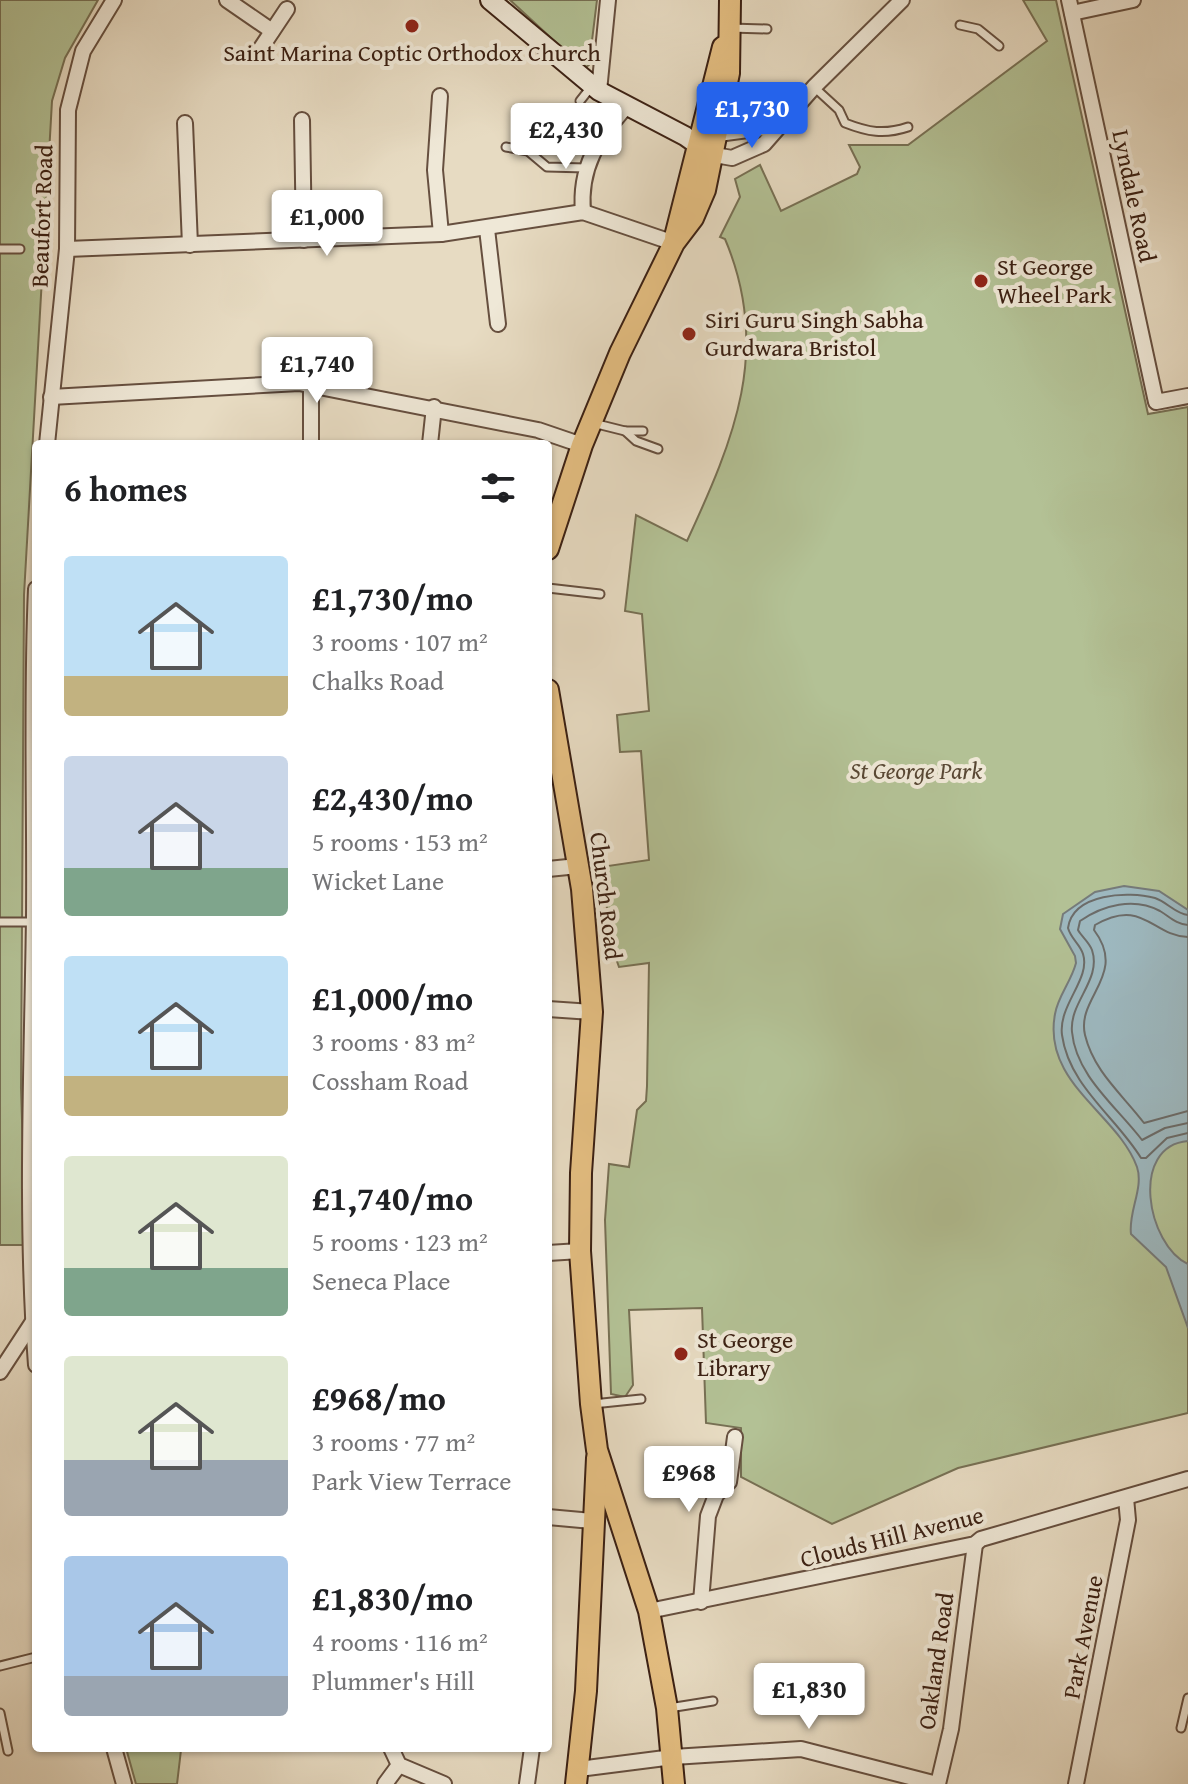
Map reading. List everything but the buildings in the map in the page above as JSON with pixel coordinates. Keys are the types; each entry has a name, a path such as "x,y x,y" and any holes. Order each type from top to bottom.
{"main road":[{"path":"552,537 591,422 674,243 693,218 712,82 728,28 730,0"},
{"name":"Church Road","path":"552,749 578,866 592,1012 581,1173 580,1251 591,1404 597,1450 649,1611 667,1708 674,1784"},
{"path":"578,1776 597,1450"},
{"path":"592,1521 625,1536"}],"street":[{"name":"Beaufort Road","path":"47,440 67,249 68,110 83,51 114,0"},
{"path":"227,0 272,31"},
{"path":"490,0 596,88 626,107 741,155 764,144 814,87 902,0"},
{"path":"596,88 608,0"},
{"path":"1071,7 1133,0"},
{"name":"Lyndale Road","path":"1071,7 1156,402 1188,396"},
{"path":"259,51 287,9"},
{"path":"440,96 435,170 441,234"},
{"path":"583,212 586,168 598,140 626,107"},
{"path":"302,120 304,240"},
{"path":"185,123 190,245"},
{"path":"704,142 779,126"},
{"path":"67,249 441,234 583,212 674,243"},
{"path":"487,229 498,324"},
{"path":"51,397 287,382 434,407 538,430 582,445"},
{"path":"311,385 311,440"},
{"path":"430,440 434,407"},
{"path":"552,869 578,866"},
{"path":"552,1009 592,1012"},
{"path":"552,1253 580,1251"},
{"path":"0,1372 32,1323"},
{"path":"701,1602 708,1516 716,1495 729,1482 735,1437"},
{"name":"Clouds Hill Avenue","path":"649,1611 975,1544 981,1539 1188,1479"},
{"name":"Park Avenue","path":"1076,1784 1128,1520 1126,1498"},
{"path":"552,1517 592,1521"},
{"name":"Oakland Road","path":"937,1784 951,1729 975,1544"},
{"path":"578,1776 673,1757 801,1749 937,1784"},
{"path":"115,1752 124,1782"},
{"path":"393,1752 399,1765 444,1784"},
{"path":"527,1784 531,1752"},
{"path":"385,1784 399,1765"}],"lane":[{"path":"960,25 978,29 999,46"},
{"path":"728,28 767,29"},
{"path":"814,87 839,110 845,123 868,132 890,133 908,127"},
{"path":"580,101 596,88"},
{"path":"534,127 563,148"},
{"path":"551,140 558,130"},
{"path":"506,147 532,153 547,167 586,168"},
{"path":"0,249 20,249"},
{"path":"591,422 625,431 643,431"},
{"path":"625,431 636,441 658,449"},
{"path":"552,588 600,594"},
{"path":"0,922 32,925"},
{"path":"591,1404 641,1399"},
{"path":"0,1666 32,1658"},
{"path":"1181,1728 1188,1698"},
{"path":"667,1708 713,1701"},
{"path":"0,1713 8,1751"}],"green space":[{"path":"0,0 98,0 65,58 52,101 24,595 21,1088 26,1245 0,1245"},
{"path":"510,0 597,0 589,65 586,67 576,61"},
{"name":"St George Park","path":"1023,0 1056,0 1148,414 1188,407 1188,1413 958,1468 832,1524 741,1477 741,1428 706,1423 702,1308 629,1310 633,1385 625,1397 611,1394 605,1220 609,1164 629,1167 637,1110 646,1101 647,1086 649,963 619,967 613,950 601,867 649,860 641,751 620,752 617,715 649,711 642,614 625,611 636,515 687,541 732,430 746,356 746,319 739,280 725,239 720,237 740,197 735,179 760,165 781,211 857,174 860,167 849,145 908,145 1047,41"},
{"path":"127,1752 181,1752 177,1784 136,1784"}],"water":[{"path":"1124,886 1159,891 1188,910 1188,1141 1169,1147 1157,1160 1151,1177 1150,1197 1162,1237 1174,1253 1188,1264 1188,1328 1166,1267 1131,1234 1139,1183 1137,1167 1114,1130 1070,1079 1060,1060 1054,1038 1057,1007 1076,963 1060,929 1063,914 1095,892"}],"place":[{"name":"Saint Marina Coptic Orthodox Church","path":"412,26"},
{"name":"St George Wheel Park","path":"981,281"},
{"name":"Siri Guru Singh Sabha Gurdwara Bristol","path":"689,334"},
{"name":"St George Library","path":"681,1354"}]}
